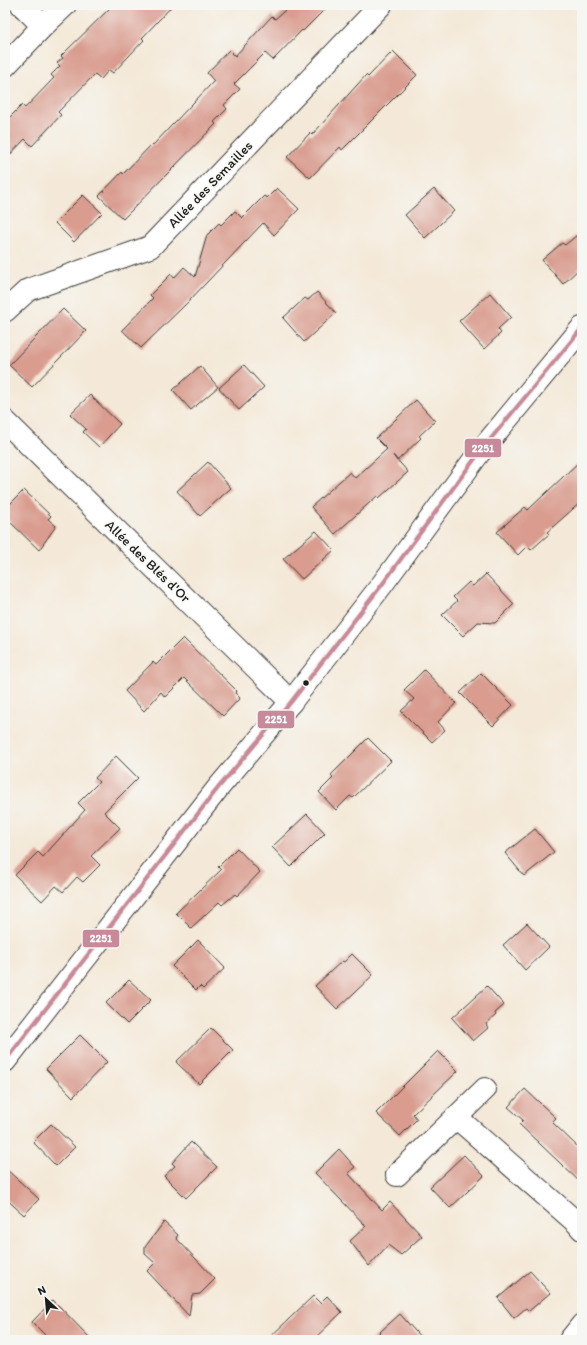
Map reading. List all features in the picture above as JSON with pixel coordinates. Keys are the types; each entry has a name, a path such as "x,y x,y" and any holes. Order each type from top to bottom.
{"street":[{"path":"22,5 43,26"},
{"path":"5,66 65,5"},
{"name":"Allée des Semailles","path":"5,311 28,290 150,247 381,5"},
{"path":"5,1061 218,788 291,702 381,586 479,453 582,328"},
{"name":"Allée des Blés d'Or","path":"5,421 291,702"},
{"path":"397,1175 485,1089"},
{"path":"456,1117 582,1229"},
{"path":"570,1340 582,1325"}],"building":[{"path":"113,5 173,5 142,38 144,40 113,73 109,70 101,79 95,74 58,112 61,115 32,146 25,139 5,160 5,122 22,105 25,108 54,78 51,75 60,66 57,63 63,58 61,56"},
{"path":"291,5 329,5 273,60 265,53 234,84 240,89 224,105 227,109 214,122 216,124 123,219 99,196 122,172 123,174 152,144 153,145 214,81 207,73 229,50 235,56 272,16 275,19"},
{"path":"393,51 417,75 342,150 340,147 310,178 287,157 310,133 312,135 366,75 368,77"},
{"path":"277,188 299,209 274,235 263,223 188,302 141,348 122,330 153,298 150,295 171,274 174,278 184,267 195,277 207,235 219,223 221,225 235,211 242,218 264,196 267,198"},
{"path":"434,189 454,211 425,238 405,215"},
{"path":"83,195 102,213 74,242 55,223"},
{"path":"582,231 582,266 563,284 542,260 562,243 565,245"},
{"path":"317,292 336,313 304,342 283,318 305,298 308,300"},
{"path":"490,293 511,317 498,329 501,333 484,349 459,321"},
{"path":"63,309 86,331 32,387 9,365"},
{"path":"244,365 264,387 239,410 219,388"},
{"path":"200,366 218,387 191,410 173,390"},
{"path":"90,395 120,424 99,447 83,432 86,429 70,414"},
{"path":"416,400 435,421 419,436 421,438 398,460 408,472 379,498 377,496 335,534 311,507 350,472 355,478 387,449 376,438"},
{"path":"582,459 582,501 547,532 549,534 531,550 527,546 518,555 497,532 525,507 528,510"},
{"path":"208,462 231,488 200,516 177,491"},
{"path":"24,490 51,516 48,519 56,526 39,550 5,517 5,509"},
{"path":"316,531 334,550 302,579 283,559"},
{"path":"486,574 514,604 495,623 478,622 463,636 442,615 457,601 453,597 469,582 473,586"},
{"path":"183,638 237,691 235,693 240,698 223,716 184,678 165,697 161,692 144,711 125,691 153,662 156,665"},
{"path":"424,670 456,703 438,722 445,730 432,742 401,711 414,699 404,690"},
{"path":"481,673 513,705 493,726 460,693"},
{"path":"368,738 391,761 353,798 350,796 336,810 319,792 333,778 331,775"},
{"path":"116,756 138,778 104,812 120,828 91,856 100,865 83,882 77,877 63,892 56,886 42,901 15,875 38,852 43,857 85,810 78,803 99,782 95,778"},
{"path":"307,814 325,833 291,867 272,847"},
{"path":"535,829 554,852 524,876 505,853"},
{"path":"237,848 260,872 237,896 235,894 222,905 219,902 191,928 176,913 221,870 218,867"},
{"path":"527,923 549,947 525,970 503,945"},
{"path":"198,940 225,968 203,989 200,986 196,990 172,966"},
{"path":"352,954 373,975 337,1009 315,986 342,961 344,962"},
{"path":"129,980 151,1000 127,1024 106,1003"},
{"path":"487,986 504,1005 486,1024 488,1028 473,1041 452,1018"},
{"path":"211,1028 233,1050 199,1084 176,1062"},
{"path":"80,1035 107,1062 73,1097 46,1069"},
{"path":"438,1051 458,1071 413,1114 417,1119 400,1136 376,1113"},
{"path":"525,1089 556,1118 552,1122 582,1151 582,1184 519,1124 523,1120 508,1107"},
{"path":"51,1124 75,1147 56,1166 33,1142"},
{"path":"191,1142 217,1167 186,1198 164,1176 175,1166 172,1163"},
{"path":"339,1149 355,1167 348,1173 382,1210 390,1202 422,1236 401,1255 388,1245 369,1266 350,1241 366,1226 315,1173"},
{"path":"464,1155 484,1176 450,1208 430,1187"},
{"path":"5,1168 39,1199 24,1215 5,1198"},
{"path":"164,1222 178,1235 176,1238 215,1279 200,1294 192,1295 189,1316 147,1271 155,1263 145,1254 145,1247"},
{"path":"530,1271 550,1293 529,1311 526,1308 514,1318 498,1298"},
{"path":"313,1296 320,1303 327,1296 342,1312 313,1340 267,1340"},
{"path":"53,1300 92,1340 50,1340 32,1322"},
{"path":"400,1314 423,1340 371,1340"}],"transit line":[{"name":"2251","path":"5,1061 218,788 291,702 381,586 479,453 582,328"}]}
